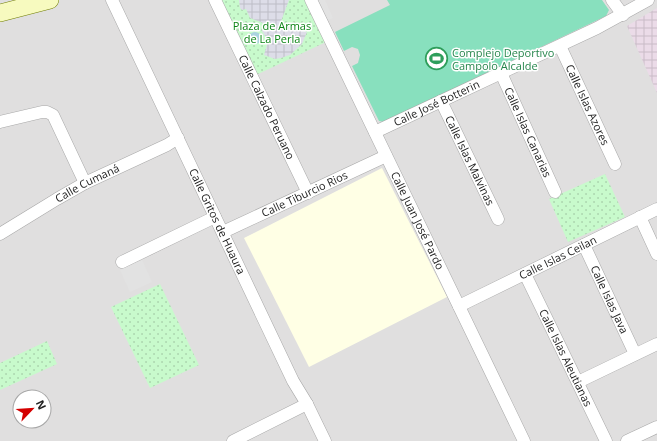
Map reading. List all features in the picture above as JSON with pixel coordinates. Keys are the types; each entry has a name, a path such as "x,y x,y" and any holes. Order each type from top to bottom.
{"main road":[{"path":"0,13 50,0"}],"street":[{"name":"Calle Gritos de Huaura","path":"112,0 293,381 307,404 325,441"},
{"name":"Calle Calzado Peruano","path":"215,0 308,193"},
{"name":"Calle Juan José Pardo","path":"311,0 524,441"},
{"path":"612,0 623,15"},
{"name":"Calle José Botterin","path":"375,132 560,46 623,15 648,0"},
{"name":"Calle Islas Azores","path":"560,46 615,164"},
{"name":"Calle Islas Canarias","path":"501,73 555,192"},
{"name":"Calle Islas Malvinas","path":"441,100 498,219"},
{"path":"0,122 42,112 53,114 85,183"},
{"name":"Calle Cumaná","path":"0,234 57,198 85,183 167,145 178,138"},
{"name":"Calle Tiburcio Rios","path":"223,232 386,156"},
{"name":"Calle Islas Ceilan","path":"458,306 657,209"},
{"path":"122,262 215,217"},
{"path":"640,217 657,254"},
{"name":"Calle Islas Java","path":"584,245 635,354"},
{"name":"Calle Islas Aleutianas","path":"525,274 606,441"},
{"path":"578,382 657,344"},
{"path":"234,441 307,404"},
{"path":"628,441 657,427"}],"shaded area":[{"path":"0,0 657,0 657,441 0,441"},
{"path":"239,0 289,0 280,24 307,32 302,44 290,55 281,58 275,59 264,55 268,41 262,31 263,23 250,18 246,9 242,10 240,8"},
{"path":"316,0 325,0 333,18 326,21"},
{"path":"657,8 657,93 627,26"},
{"path":"382,168 447,297 309,367 244,238"},
{"path":"142,260 152,282 130,292 120,270"}],"green space":[{"name":"Plaza de Armas de La Perla","path":"220,0 305,0 326,42 256,75"},
{"name":"Complejo Deportivo Campolo Alcalde","path":"387,0 602,0 609,10 606,16 384,122 379,121 352,66 358,63 360,55 358,49 352,47 344,51 335,32 390,5"},
{"path":"605,174 625,217 568,242 549,199"},
{"path":"160,284 199,365 150,388 111,307"},
{"path":"47,341 57,364 0,390 0,363"}],"water":[{"path":"255,32 259,34 261,38 259,42 255,44 251,42 249,38 251,34"}],"place":[{"name":"Complejo Deportivo Campolo Alcalde","path":"437,59"}]}
